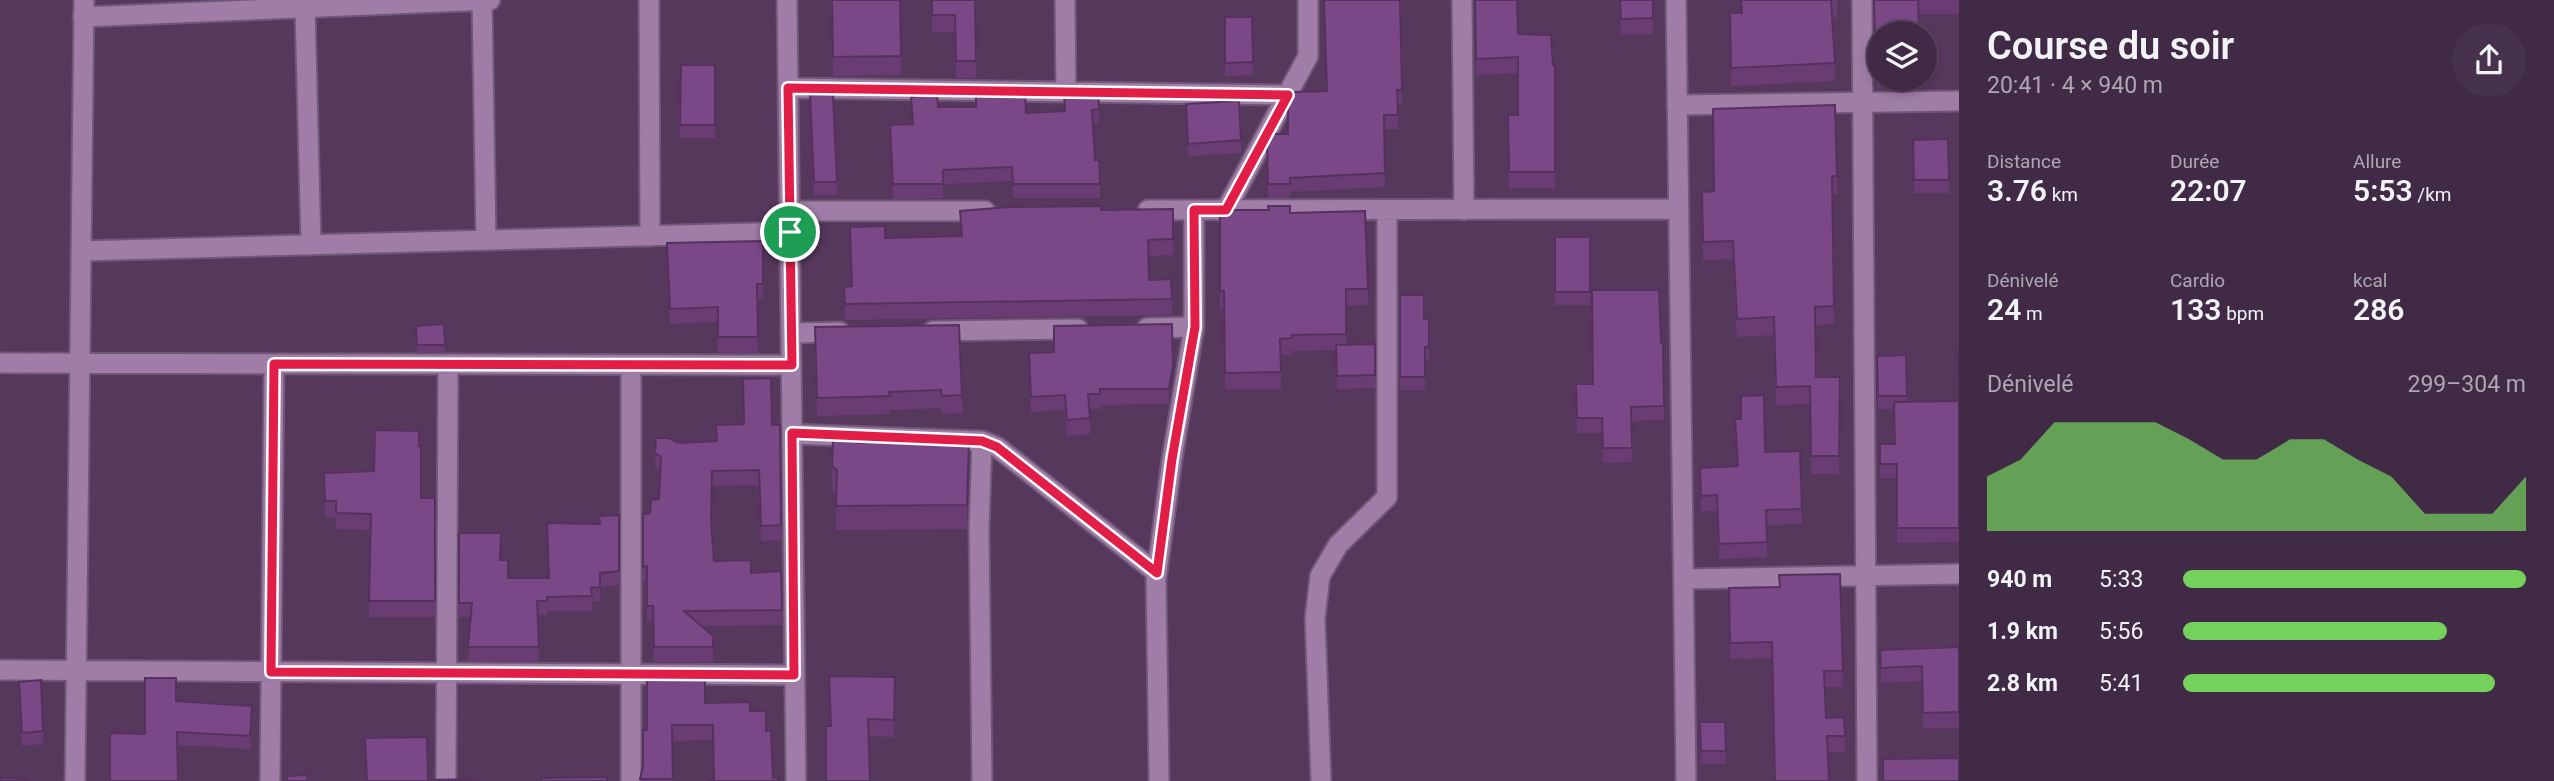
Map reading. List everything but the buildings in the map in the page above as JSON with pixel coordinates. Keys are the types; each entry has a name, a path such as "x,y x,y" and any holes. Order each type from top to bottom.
{"street":[{"path":"482,0 486,240"},
{"path":"75,781 84,9 305,8 490,0"},
{"path":"649,0 650,236"},
{"path":"787,0 796,781"},
{"path":"1065,0 1066,92"},
{"path":"1226,210 1308,56 1308,0"},
{"path":"1462,0 1464,210"},
{"path":"1676,0 1686,781"},
{"path":"1862,0 1867,781"},
{"path":"305,8 311,245"},
{"path":"788,88 1288,95"},
{"path":"1677,105 1959,101"},
{"path":"1124,210 1679,209"},
{"path":"1159,781 1157,573 1172,459 1195,327 1194,210"},
{"path":"1321,781 1315,618 1320,576 1338,545 1387,497 1387,210"},
{"path":"789,211 999,211"},
{"path":"81,251 790,232"},
{"path":"1125,328 1195,327"},
{"path":"916,331 1097,329"},
{"path":"791,333 860,332"},
{"path":"0,363 792,365"},
{"path":"271,781 274,364"},
{"path":"446,781 447,364"},
{"path":"631,365 631,781"},
{"path":"792,433 982,441 997,447 1157,573"},
{"path":"982,441 979,529 982,781"},
{"path":"1684,579 1959,575"},
{"path":"0,670 794,675"}],"route":[{"path":"788,88 1288,95 1226,210 1194,210 1195,327 1172,459 1157,573 997,447 982,441 792,433 794,675 271,672 274,364 792,365 790,232 788,88"}]}
